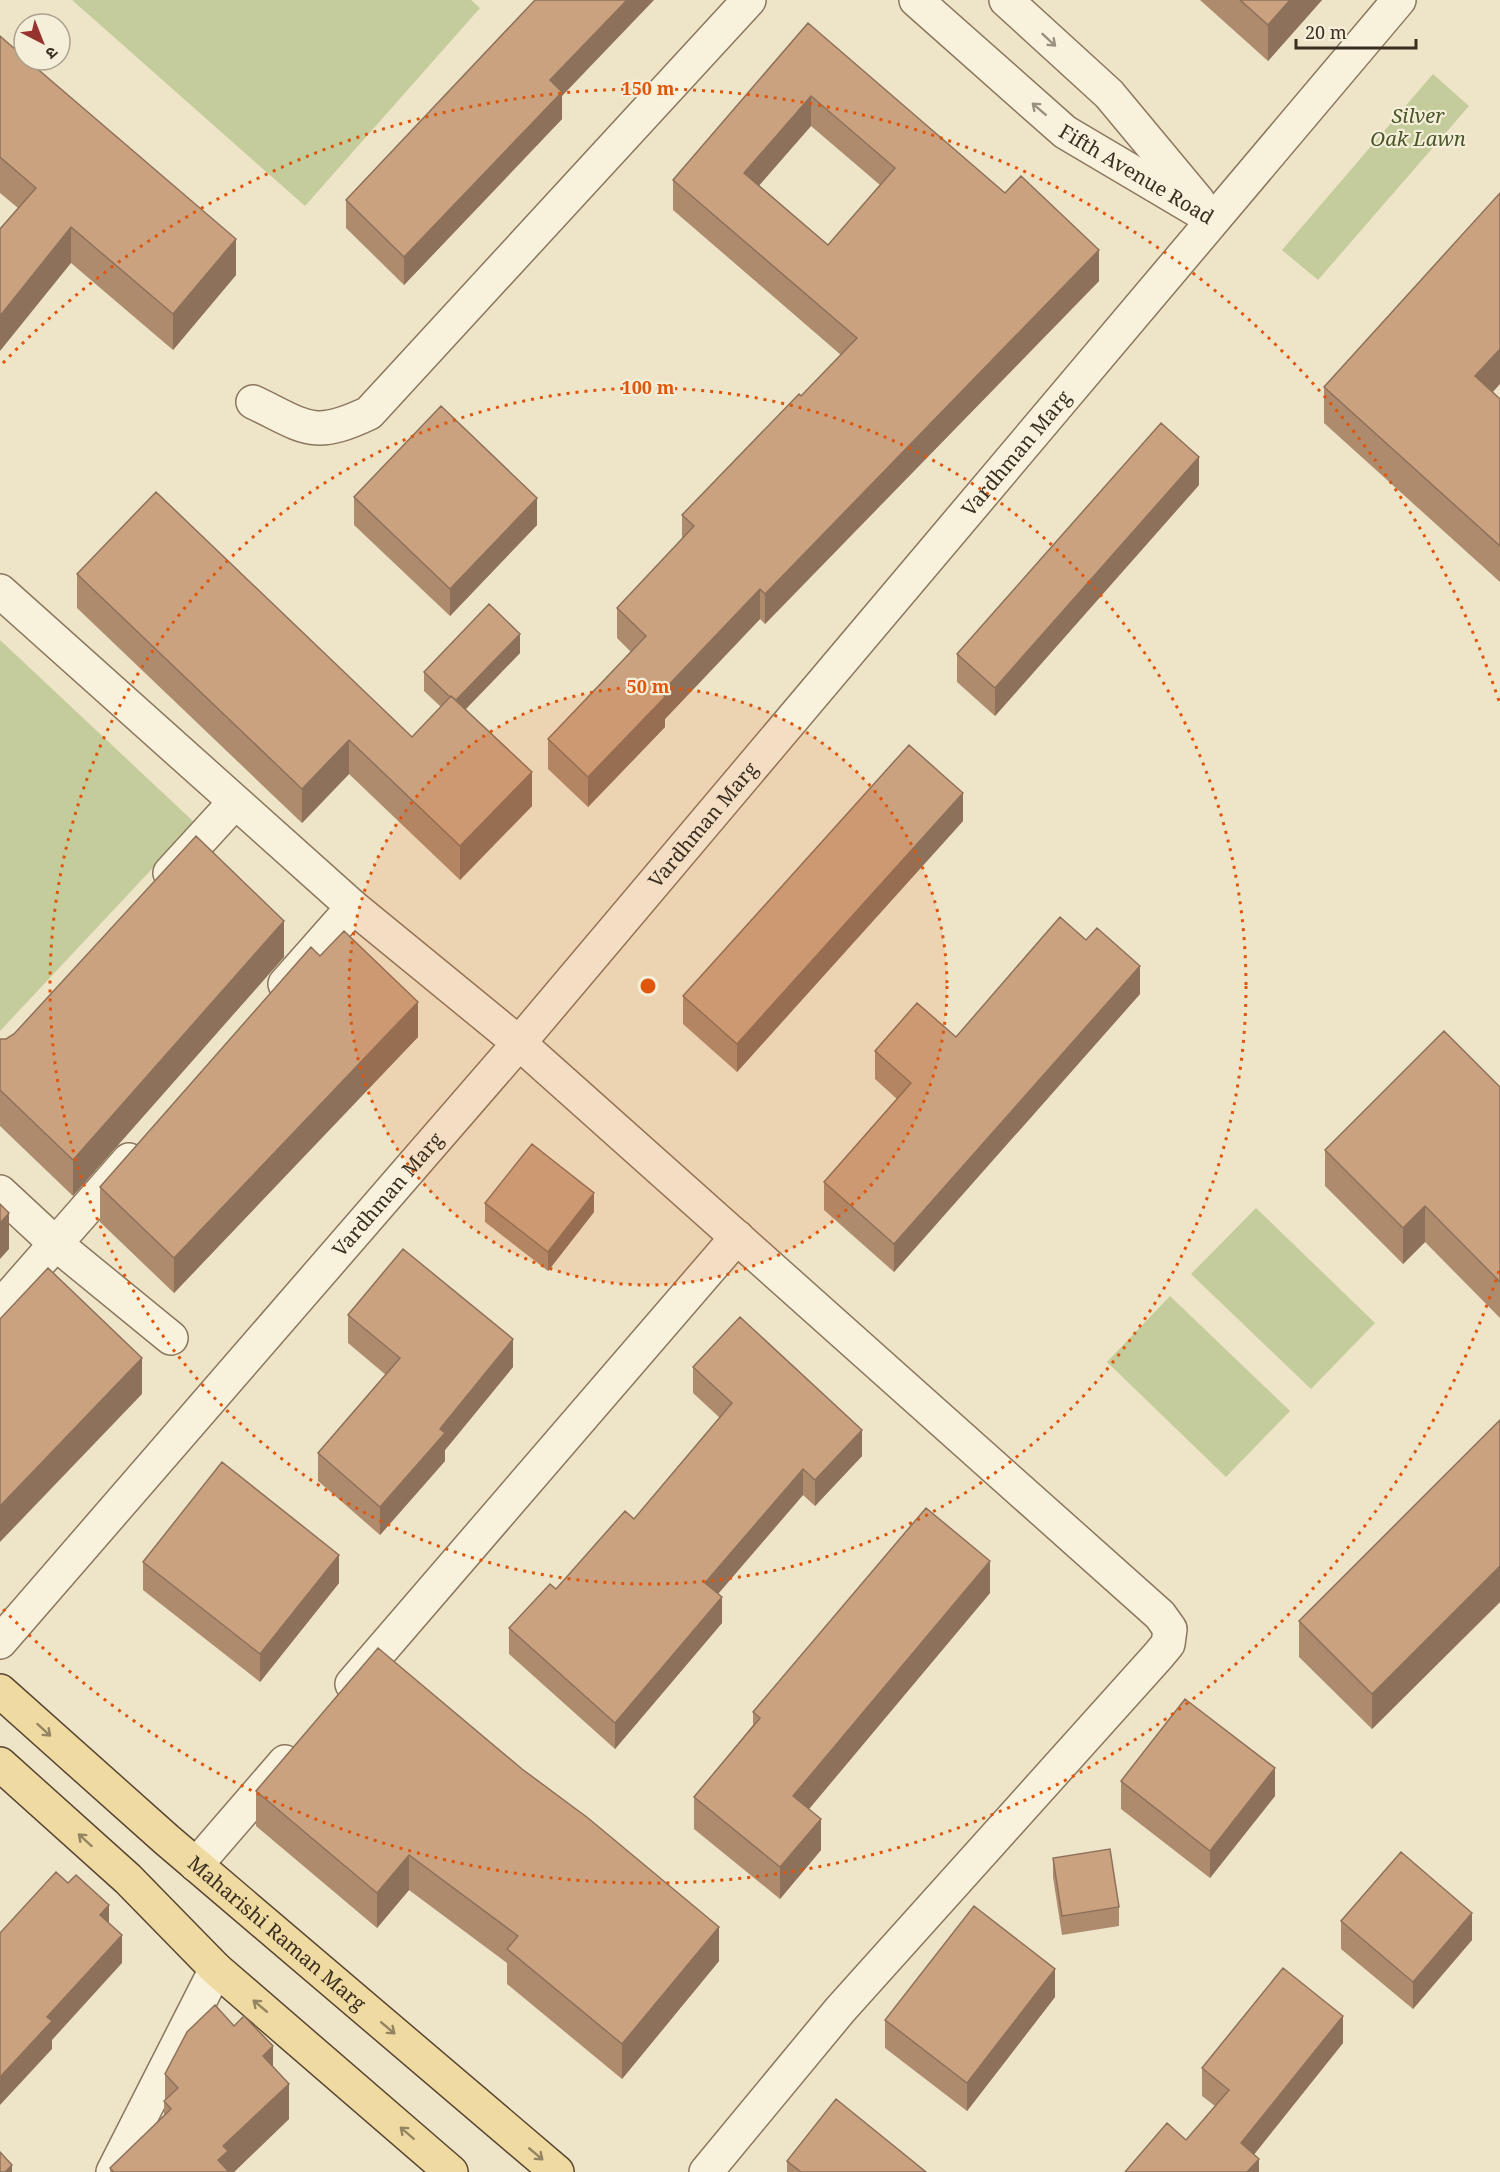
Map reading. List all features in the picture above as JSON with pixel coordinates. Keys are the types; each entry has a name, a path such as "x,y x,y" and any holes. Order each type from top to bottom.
{"main road":[{"name":"Maharishi Raman Marg","path":"0,1691 196,1865 557,2172"},
{"path":"0,1764 128,1879 216,1969 451,2172"}],"street":[{"path":"253,402 311,430 340,427 369,413 749,0"},
{"name":"Fifth Avenue Road","path":"916,0 1065,132 1212,219"},
{"name":"Fifth Avenue Road","path":"1006,0 1109,94 1212,219"},
{"name":"Vardhman Marg","path":"0,1642 519,1043 1399,0"},
{"path":"0,591 353,907 519,1043 1160,1615 1170,1629 1168,1644 1158,1656 840,2010 706,2172"},
{"path":"149,896 236,802"},
{"path":"265,1007 353,907"},
{"path":"0,1307 148,1139"},
{"path":"0,1192 56,1244 171,1338"},
{"path":"333,1706 737,1237"},
{"path":"196,1865 303,1741"},
{"path":"113,2172 216,1969"}],"green space":[{"path":"72,0 471,0 480,8 305,206"},
{"name":"Silver Oak Lawn","path":"1433,74 1469,106 1318,280 1282,250"},
{"path":"0,640 195,823 0,1031"},
{"path":"1256,1208 1375,1323 1311,1389 1191,1274"},
{"path":"1170,1296 1290,1411 1226,1477 1107,1362"}],"building":[{"path":"535,0 627,0 550,80 562,92 404,257 346,200"},
{"path":"1240,0 1290,0 1268,25"},
{"path":"808,23 1005,193 1021,176 1099,250 765,594 760,589 661,693 665,697 588,777 548,739 646,636 617,608 694,526 682,515 799,394 801,396 857,338 673,180","holes":["811,96 895,168 828,245 744,173"]},
{"path":"0,36 12,46 12,72 41,72 236,239 173,314 71,227 0,316 0,229 36,188 0,157"},
{"path":"1500,193 1500,349 1475,376 1500,399 1500,546 1324,387"},
{"path":"441,406 537,498 450,589 354,497"},
{"path":"1161,423 1199,457 995,688 957,654"},
{"path":"156,492 412,737 451,696 532,772 460,846 349,740 302,789 77,574"},
{"path":"489,604 520,634 456,700 424,672"},
{"path":"909,745 963,793 737,1044 683,996"},
{"path":"196,836 284,921 73,1160 0,1090 0,1039 6,1039 14,1034"},
{"path":"1060,917 1086,940 1097,928 1140,966 894,1244 824,1182 911,1083 875,1051 917,1003 956,1037"},
{"path":"344,931 418,1002 174,1258 100,1187 311,947 320,956"},
{"path":"1444,1031 1500,1087 1500,1282 1425,1206 1403,1228 1325,1150"},
{"path":"532,1144 594,1193 548,1252 485,1203"},
{"path":"0,1204 9,1213 0,1223"},
{"path":"403,1249 513,1339 440,1429 445,1433 380,1507 318,1453 400,1358 348,1315"},
{"path":"48,1268 142,1358 0,1506 0,1319"},
{"path":"740,1317 862,1430 815,1480 803,1469 705,1583 722,1597 615,1723 509,1628 550,1584 556,1589 625,1511 634,1519 732,1403 693,1367"},
{"path":"1500,1420 1500,1566 1372,1694 1299,1621"},
{"path":"222,1462 339,1555 260,1654 143,1562"},
{"path":"926,1508 990,1561 793,1796 821,1819 780,1867 694,1797 760,1718 753,1712"},
{"path":"378,1648 522,1769 588,1818 719,1927 622,2044 507,1949 518,1936 409,1855 377,1893 256,1791"},
{"path":"1185,1699 1275,1768 1210,1851 1121,1781"},
{"path":"1110,1849 1119,1907 1062,1916 1053,1858"},
{"path":"1401,1852 1472,1913 1413,1982 1341,1921"},
{"path":"56,1872 68,1883 76,1875 109,1905 100,1915 122,1935 47,2017 52,2021 0,2077 0,1933"},
{"path":"974,1906 1055,1969 967,2083 885,2020"},
{"path":"1283,1968 1343,2016 1241,2143 1259,2159 1247,2172 1125,2172 1167,2123 1186,2140 1229,2090 1202,2068"},
{"path":"215,2005 234,2026 244,2016 273,2046 263,2056 289,2084 223,2146 228,2151 218,2160 229,2172 114,2172 110,2168 171,2109 164,2101 178,2088 165,2074 187,2032"},
{"path":"836,2099 926,2172 801,2172 787,2161"},
{"path":"0,2152 12,2165 5,2172 0,2172"}]}
